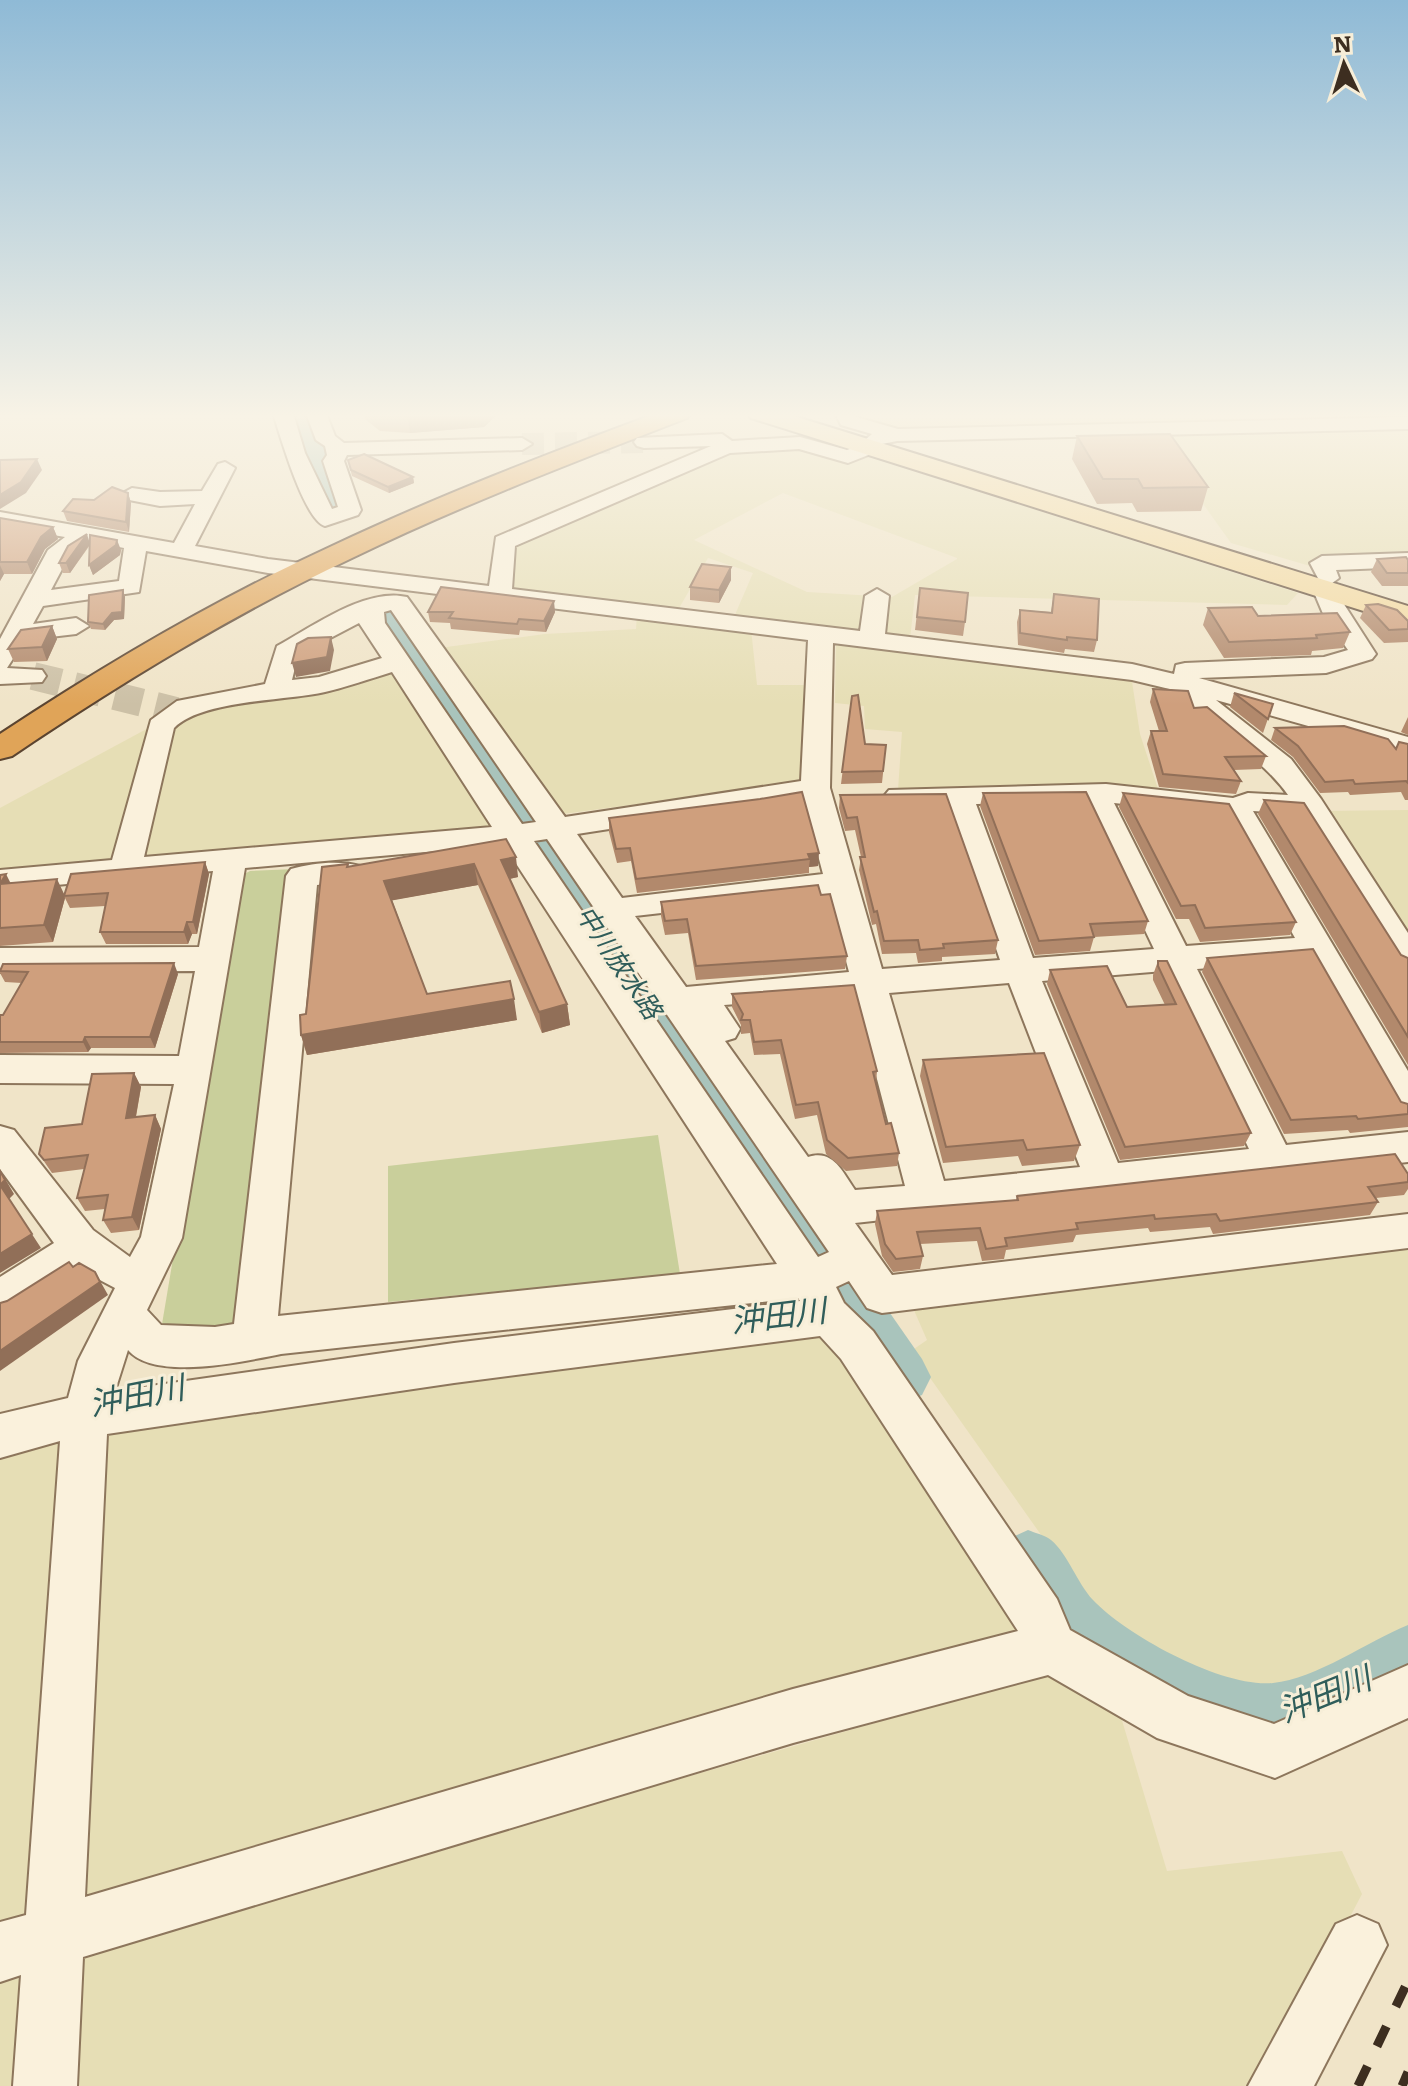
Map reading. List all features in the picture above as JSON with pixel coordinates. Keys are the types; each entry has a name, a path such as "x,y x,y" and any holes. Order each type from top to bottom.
{"highway":[{"path":"0,719 159,623 268,566 393,510"},
{"path":"0,749 175,640 308,571 436,510"}],"main road":[{"path":"1089,510 1326,584 1408,604"},
{"path":"1326,584 1408,616"}],"street":[{"path":"180,553 203,510"},
{"path":"321,510 325,519 349,510"},
{"path":"500,594 504,542 578,510"},
{"path":"0,519 138,546 268,566 1160,678 1408,746"},
{"path":"0,662 60,550 82,536"},
{"path":"34,600 130,587 133,551 138,546"},
{"path":"1160,678 1184,671 1326,665 1363,654 1336,616 1322,563 1408,560"},
{"path":"277,689 286,651 384,604 445,587"},
{"path":"872,640 877,596"},
{"path":"384,604 372,623 398,662 531,831 882,1295 1408,1231"},
{"path":"384,604 531,831 820,1297 866,1358 1039,1617 1052,1648 1176,1719 1275,1751 1408,1691"},
{"path":"15,634 76,626"},
{"path":"821,634 836,794 840,882 929,1200"},
{"path":"126,868 161,726 170,714 206,699 321,685 398,662"},
{"path":"0,676 33,676"},
{"path":"1190,684 1205,705 1281,765 1310,805 1408,960"},
{"path":"0,880 231,860 302,865 444,863 531,831 836,794 1094,793 1236,807 1248,802 1310,805"},
{"path":"1094,793 1275,1162"},
{"path":"958,795 1020,969 1105,1180"},
{"path":"1236,807 1408,1104"},
{"path":"531,831 633,906 843,1204 859,1207 929,1200 1408,1147"},
{"path":"45,2086 27,1944 85,1419 100,1361 161,1238 195,1070 231,860"},
{"path":"254,1341 302,865"},
{"path":"633,906 840,882"},
{"path":"698,995 1318,948"},
{"path":"0,960 213,959"},
{"path":"0,1069 195,1070"},
{"path":"0,1140 83,1247 119,1275 132,1296 150,1344 215,1347 254,1341 703,1311 820,1297 857,1259"},
{"path":"0,1299 83,1247"},
{"path":"0,1436 54,1421 85,1419 454,1363 703,1311"},
{"path":"27,1944 793,1716 1052,1648"},
{"path":"1280,2086 1357,1945"}],"shaded area":[{"path":"591,510 750,510 694,540 807,592 892,597 957,558 829,510 1038,510 1298,593 1287,605 915,595 910,639 734,617 753,573 708,558 678,610 514,588 513,543"},
{"path":"1208,510 1408,510 1408,565 1310,566 1231,543"},
{"path":"637,614 751,629 757,685 807,685 806,773 795,783 555,815 439,648 545,634 636,629"},
{"path":"836,641 1131,675 1140,734 1159,792 898,790 902,732 865,729 864,706 835,703"},
{"path":"394,666 497,822 484,831 139,859 171,725 205,704"},
{"path":"154,725 120,861 0,871 0,808"},
{"path":"1408,810 1408,950 1323,811"},
{"path":"1408,1247 1408,1635 1317,1678 1234,1692 1162,1680 1109,1631 911,1351 927,1340 913,1308"},
{"path":"831,1331 1034,1637 77,1906 103,1428"},
{"path":"72,1434 35,1925 0,1935 0,1449"},
{"path":"1063,1669 1118,1707 1167,1871 1342,1851 1362,1894 1261,2086 67,2086 75,1952"},
{"path":"27,1975 19,2086 0,2086 0,1983"}],"green space":[{"path":"295,869 238,1335 160,1336 237,878 250,871"},
{"path":"658,1135 680,1274 388,1302 388,1166"}],"building":[{"path":"127,510 126,522 63,511"},
{"path":"0,518 53,527 41,537 27,562 0,562"},
{"path":"87,534 66,563 59,563 68,546"},
{"path":"90,535 117,540 116,545 89,565"},
{"path":"1406,557 1408,573 1387,573 1377,559"},
{"path":"702,564 731,567 719,590 690,587"},
{"path":"441,587 554,601 544,621 519,619 517,624 449,618 453,612 428,612"},
{"path":"920,588 968,593 965,622 917,617"},
{"path":"123,590 122,612 112,613 103,624 88,622 89,595"},
{"path":"1054,594 1099,599 1097,640 1067,637 1067,640 1020,633 1020,610 1052,613"},
{"path":"1378,604 1397,610 1408,621 1408,629 1389,630 1366,605"},
{"path":"1252,607 1258,616 1337,613 1350,632 1316,635 1317,638 1229,642 1208,608"},
{"path":"52,626 42,647 8,649 21,630"},
{"path":"331,637 327,657 292,663 297,644 308,638"},
{"path":"1153,689 1188,691 1194,708 1207,707 1266,756 1225,757 1241,781 1163,774 1151,731 1167,731"},
{"path":"1234,693 1273,704 1268,719"},
{"path":"858,695 865,744 886,745 883,771 842,772 852,696"},
{"path":"1344,726 1388,739 1396,749 1399,742 1408,744 1408,783 1325,782 1298,746 1275,728"},
{"path":"802,792 819,853 808,854 810,859 636,879 630,848 616,849 609,818 760,799"},
{"path":"1086,792 1148,921 1090,924 1094,937 1039,941 983,793"},
{"path":"1123,793 1229,804 1296,922 1205,928 1195,905 1181,906"},
{"path":"946,794 998,940 943,944 944,948 920,950 918,940 884,941 860,857 865,857 857,817 847,818 840,795"},
{"path":"1264,800 1304,803 1401,955 1408,958 1408,1037"},
{"path":"506,839 516,857 501,860 567,1004 539,1012 474,864 384,881 427,994 510,981 514,999 301,1035 300,1015 306,1014 322,867 348,864 347,867"},
{"path":"205,862 193,922 187,922 184,932 100,932 108,893 64,896 71,874"},
{"path":"57,879 44,925 0,928 0,884"},
{"path":"818,885 821,895 830,894 847,956 696,966 687,919 665,921 661,902"},
{"path":"1313,949 1401,1102 1408,1104 1408,1114 1358,1119 1356,1116 1291,1120 1207,958"},
{"path":"1158,961 1167,961 1251,1133 1125,1147 1050,970 1107,966 1127,1007 1176,1004"},
{"path":"174,963 150,1037 85,1037 83,1042 0,1042 0,1015 3,1015 28,972 0,971 3,964"},
{"path":"854,985 877,1071 873,1072 886,1124 891,1123 899,1153 848,1158 827,1140 818,1102 796,1105 781,1040 754,1042 750,1020 741,1020 743,1014 732,994"},
{"path":"1044,1053 1080,1145 1027,1150 1023,1140 946,1147 923,1060"},
{"path":"134,1073 126,1118 155,1115 132,1217 103,1220 108,1195 77,1198 88,1155 44,1160 39,1154 45,1128 82,1124 92,1074"},
{"path":"1395,1154 1408,1174 1408,1182 1368,1187 1378,1202 1220,1221 1216,1214 1155,1219 1154,1215 1076,1223 1078,1229 1005,1238 1007,1246 986,1249 980,1228 917,1232 923,1256 896,1259 885,1244 877,1211 1018,1200 1017,1196"},
{"path":"0,1185 32,1234 0,1254"},
{"path":"69,1262 73,1267 79,1263 95,1272 100,1282 0,1351 0,1303"}],"waterway":[{"name":"中川放水路","path":"390,618 902,1377"},
{"name":"沖田川","path":"1028,1562 1064,1616 1085,1637 1166,1685 1197,1699 1253,1716 1273,1717 1304,1708 1408,1658"}],"tunnel":[{"path":"33,676 176,711"}],"railway":[{"path":"1358,2086 1408,1981"},
{"path":"1402,2086 1408,2072"}]}
